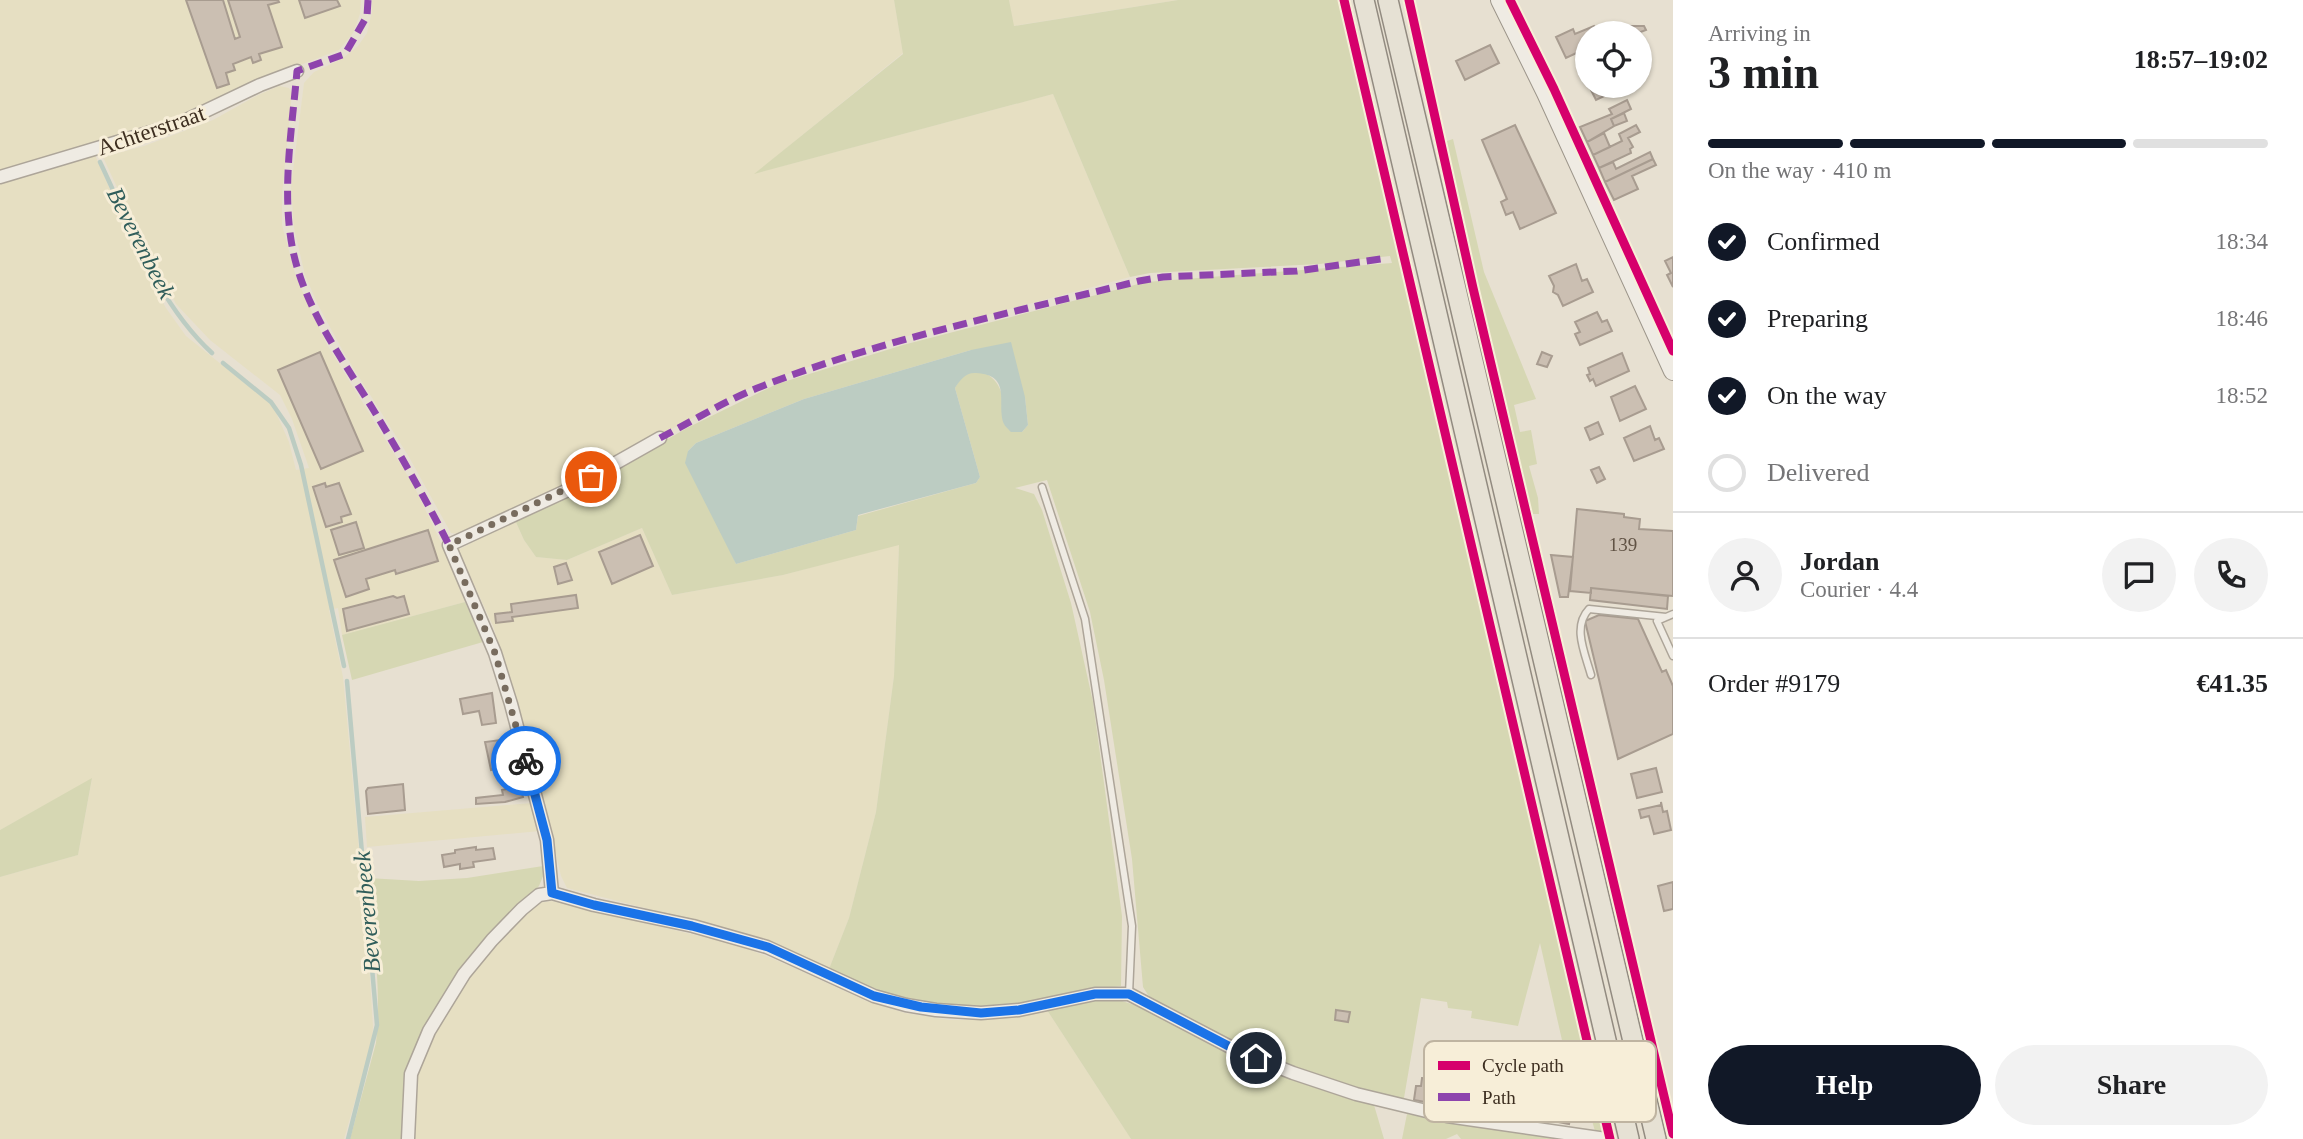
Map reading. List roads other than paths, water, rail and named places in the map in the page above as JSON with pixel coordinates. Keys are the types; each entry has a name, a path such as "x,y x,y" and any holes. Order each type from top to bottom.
{"main road":[{"path":"1364,0 1601,1041"},
{"path":"1388,0 1633,1041"},
{"path":"1507,2 1673,371"}],"street":[{"name":"Achterstraat","path":"0,177 178,124 260,85 297,71"},
{"path":"552,893 547,840 511,704 495,653 449,545 568,490 660,438"},
{"path":"408,1139 411,1074 429,1031 464,974 492,940 530,902 539,895 552,893 768,947 874,996 926,1008 981,1013 1019,1010 1095,994 1129,994 1238,1051 1293,1073 1356,1094 1424,1110"},
{"path":"1488,1122 1606,1139"}],"lane":[{"path":"1042,487 1086,619 1132,926 1129,994"},
{"path":"1591,675 1579,628 1582,617 1589,609 1670,615"},
{"path":"1670,615 1657,621 1673,656"}],"waterway":[{"name":"Beverenbeek","path":"100,162 147,264 161,288 193,333 212,353"},
{"name":"Beverenbeek","path":"223,363 271,402 289,428 301,465 344,666"},
{"name":"Beverenbeek","path":"347,681 377,1025 348,1139"}]}
